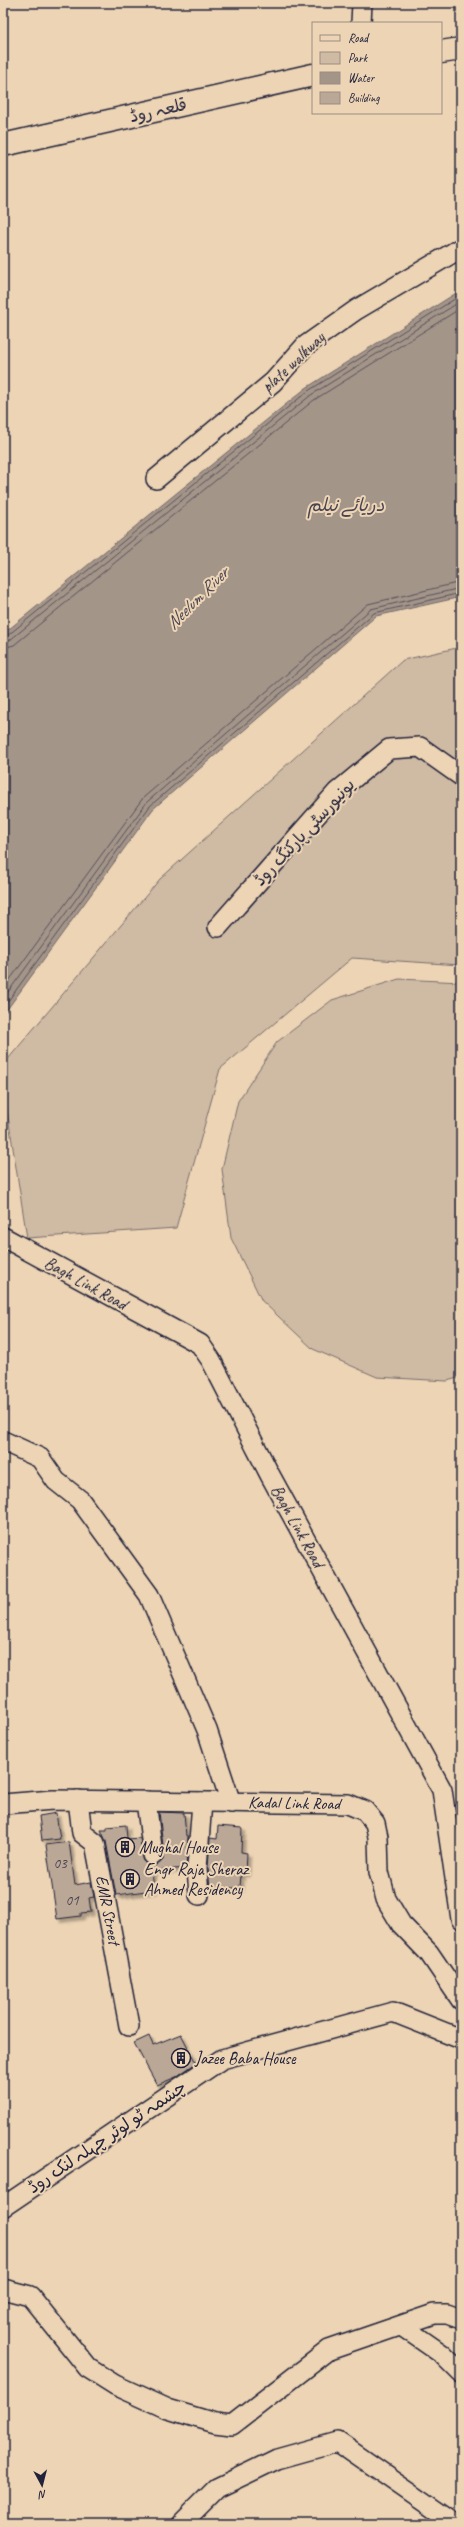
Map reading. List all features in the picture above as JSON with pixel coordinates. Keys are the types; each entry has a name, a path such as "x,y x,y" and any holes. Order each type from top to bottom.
{"street":[{"path":"361,22 362,3"},
{"path":"442,52 461,48"},
{"name":"قلعہ روڈ","path":"3,145 312,75"},
{"name":"plate walkway","path":"156,479 273,382 306,346 356,310 461,248"},
{"name":"یونیورسٹی پارکنگ روڈ","path":"218,927 338,792 389,749 420,747 461,776"},
{"name":"Bagh Link Road","path":"3,1237 200,1344 212,1360 270,1475 442,1790 461,1919"},
{"path":"3,1441 40,1458 56,1482 80,1500 149,1595 207,1730 231,1803"},
{"name":"Kadal Link Road","path":"3,1804 78,1800 348,1804 365,1811 375,1823 378,1837 378,1872 386,1900 401,1924 454,1980 461,2000"},
{"name":"EMR Street","path":"78,1800 82,1833 94,1843 129,2026"},
{"path":"146,1801 153,1856"},
{"path":"199,1895 197,1868 202,1802"},
{"name":"چشمہ ٹو لوئر چہلہ لنک روڈ","path":"3,2207 222,2059 393,2012 461,2039"},
{"path":"3,2289 30,2296 88,2368 115,2385 168,2409 215,2423 232,2425 329,2350 403,2327 434,2314 447,2314 461,2319"},
{"path":"403,2327 442,2354 461,2373"},
{"path":"181,2524 217,2488 277,2459 338,2442 456,2524"}],"green space":[{"path":"461,647 461,965 352,958 220,1069 176,1228 27,1238 3,1084 3,1065 160,879 403,660"},
{"path":"399,979 461,982 461,1377 447,1381 377,1377 313,1349 262,1301 231,1238 222,1169 238,1101 277,1042 332,1000"}],"water":[{"name":"دریائے نیلم","path":"461,290 461,597 376,616 153,809 3,1015 3,634 306,388"}],"building":[{"path":"159,1812 184,1813 186,1836 188,1836 186,1868 152,1871 154,1890 116,1895 106,1841 101,1830 107,1830 107,1827 126,1825 127,1839 140,1838 144,1861 155,1866 163,1860 164,1854"},
{"path":"56,1813 60,1839 42,1841 39,1816"},
{"path":"218,1826 242,1828 241,1852 247,1853 246,1873 241,1873 240,1888 210,1888 208,1868 210,1838 217,1839"},
{"path":"69,1842 75,1885 91,1882 94,1897 89,1898 91,1912 81,1913 81,1916 57,1919 46,1845"},
{"name":"Jazee Baba House","path":"181,2034 196,2063 176,2077 157,2085 134,2043 149,2036 153,2045"}],"place":[{"name":"Mughal House","path":"125,1847"},
{"name":"Engr Raja Sheraz Ahmed Residency","path":"130,1879"},
{"name":"Jazee Baba House","path":"181,2058"}],"water label":[{"name":"Neelum River","path":"197,598"}]}
